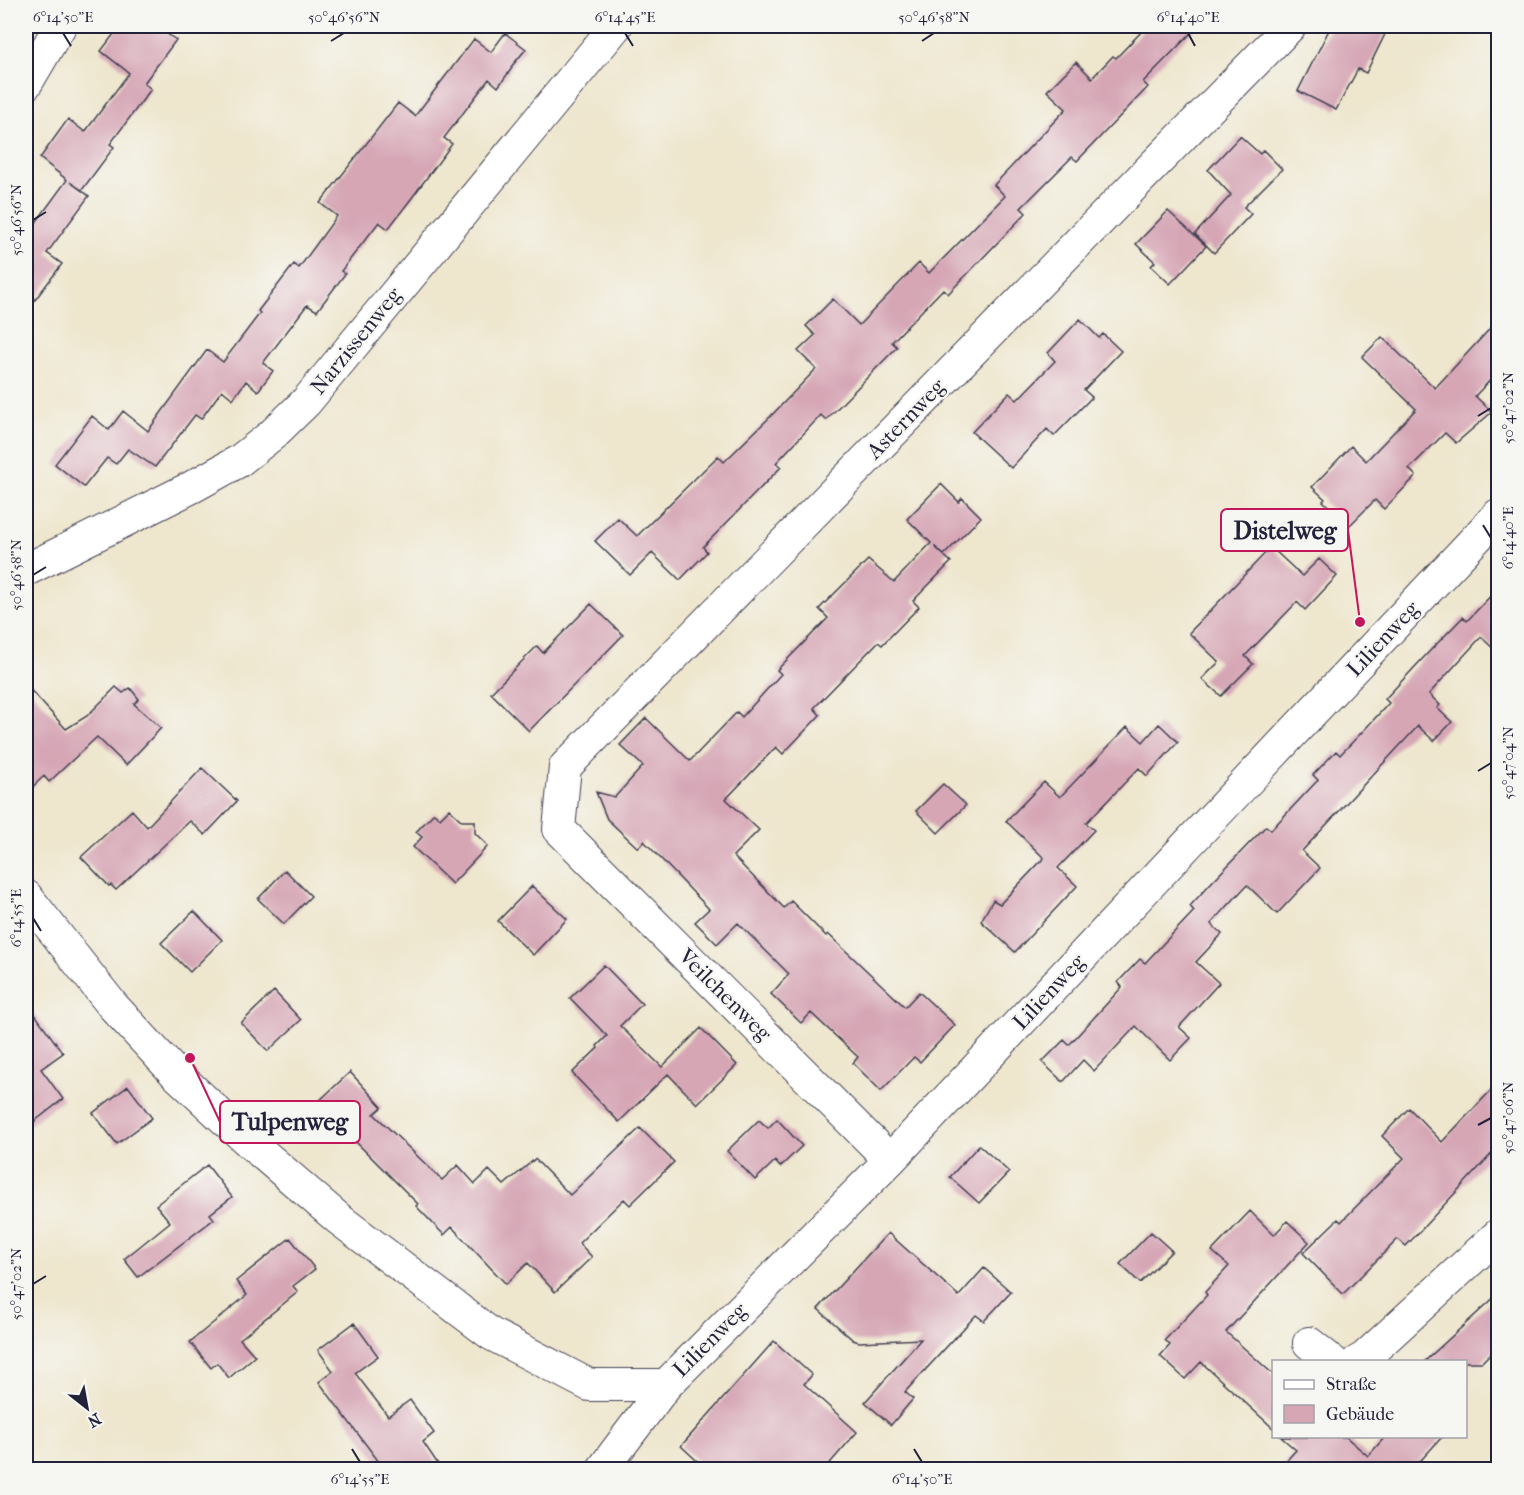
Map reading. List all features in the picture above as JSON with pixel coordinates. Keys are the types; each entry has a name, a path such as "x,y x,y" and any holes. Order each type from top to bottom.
{"street":[{"path":"26,84 60,26"},
{"name":"Narzissenweg","path":"26,570 192,487 239,461 272,435 306,402 616,26"},
{"name":"Asternweg","path":"559,830 565,767 1290,26"},
{"name":"Lilienweg","path":"602,1470 666,1385 890,1160 1498,515"},
{"name":"Veilchenweg","path":"559,830 890,1160"},
{"path":"26,897 113,1006 174,1072 249,1142 340,1220 490,1334 589,1385 666,1385"},
{"path":"1360,1360 1498,1235"}],"building":[{"path":"120,26 155,26 176,40 144,83 151,89 110,144 114,147 82,190 70,182 89,196 47,253 62,264 26,312 26,236 67,180 40,158 68,119 85,132 129,73 101,51"},
{"path":"1147,26 1198,26 1143,82 1148,87 1077,161 1072,157 1021,208 1026,213 948,294 943,289 892,342 897,347 826,420 821,415 776,463 781,467 703,547 707,552 680,580 652,553 630,575 595,541 618,518 637,536 718,456 724,462 770,417 816,369 798,351 815,335 806,326 833,299 859,325 919,263 929,273 1005,196 994,185 1066,109 1047,91 1076,62 1092,78 1113,56 1116,58"},
{"path":"1331,26 1389,26 1366,73 1358,69 1336,110 1298,91"},
{"path":"505,33 526,49 498,87 489,79 444,138 452,144 388,229 379,222 341,271 345,274 317,311 307,305 263,363 273,371 258,391 246,381 233,399 222,390 201,419 195,415 155,467 128,449 116,464 107,458 84,487 55,464 92,416 109,430 123,411 148,431 207,350 223,362 294,264 299,268 337,216 320,203 398,103 415,116 474,39 491,52"},
{"path":"1240,136 1260,154 1263,150 1282,169 1244,207 1251,214 1214,253 1195,234 1231,195 1208,170"},
{"path":"1168,211 1206,246 1170,284 1151,266 1155,262 1136,244"},
{"path":"1080,319 1099,338 1103,334 1121,351 1084,390 1092,397 1054,436 1047,429 1011,468 972,432 1009,393 1017,400 1055,361 1048,353"},
{"path":"1498,320 1498,372 1475,396 1492,412 1456,443 1445,433 1409,469 1416,476 1384,509 1375,500 1349,526 1312,487 1351,446 1366,461 1416,409 1362,357 1382,337 1435,388"},
{"path":"941,484 959,502 962,498 981,517 944,555 934,546 951,562 913,601 919,607 882,645 878,642 814,708 820,715 783,754 776,747 726,799 759,830 733,856 784,908 791,901 905,1007 919,992 955,1025 920,1062 914,1057 881,1091 853,1063 858,1057 811,1013 801,1023 771,994 789,974 738,923 717,944 695,922 709,909 644,841 638,848 607,819 596,792 615,797 643,766 620,745 646,718 690,761 737,712 742,717 781,674 777,670 828,618 819,609 868,560 894,582 931,543 907,519"},
{"path":"1271,547 1302,576 1319,559 1337,576 1305,610 1297,602 1245,656 1253,664 1221,696 1202,679 1219,662 1189,633"},
{"path":"1498,588 1498,653 1481,637 1429,694 1440,705 1437,708 1452,722 1434,741 1418,726 1302,851 1320,868 1277,914 1247,885 1211,924 1222,934 1196,962 1219,983 1179,1027 1191,1038 1170,1060 1136,1026 1094,1071 1083,1060 1063,1082 1042,1062 1064,1040 1069,1045 1122,987 1118,982 1140,959 1145,963 1194,911 1190,906 1210,884 1266,826 1271,830 1318,780 1313,775 1336,751 1340,755 1389,703 1385,699 1427,654 1463,617 1467,621"},
{"path":"591,604 623,635 529,731 491,693 537,646 543,653"},
{"path":"26,685 66,729 87,716 116,687 123,693 130,688 139,699 134,704 161,728 126,765 97,737 49,782 44,776 26,793"},
{"path":"1159,724 1178,742 1147,776 1139,768 1086,823 1094,830 1058,868 1077,886 1015,952 981,921 993,900 1000,904 1044,858 1006,821 1044,782 1060,797 1127,727 1143,742"},
{"path":"202,768 237,801 205,835 190,821 116,890 111,885 109,886 81,857 132,810 147,827"},
{"path":"943,784 966,805 938,833 916,811"},
{"path":"449,809 462,821 475,821 475,833 488,846 452,884 413,847 422,837 416,832 434,813 440,818"},
{"path":"285,870 311,896 284,924 258,899"},
{"path":"532,886 567,919 533,955 498,921"},
{"path":"194,911 222,940 190,972 161,943"},
{"path":"604,965 642,1004 620,1026 662,1067 701,1028 737,1065 697,1104 668,1074 619,1122 572,1073 607,1036 570,998"},
{"path":"274,991 301,1020 268,1051 241,1023"},
{"path":"26,1002 63,1053 41,1069 63,1099 26,1128"},
{"path":"350,1072 382,1107 374,1114 442,1180 458,1165 475,1184 489,1170 504,1185 535,1159 570,1195 640,1128 674,1162 630,1205 624,1199 579,1243 592,1257 555,1292 528,1263 506,1284 452,1227 444,1235 416,1206 418,1204 317,1103"},
{"path":"1498,1083 1498,1147 1406,1246 1398,1239 1343,1294 1303,1253 1338,1219 1341,1222 1404,1158 1382,1136 1409,1108 1442,1142"},
{"path":"128,1086 152,1118 117,1144 93,1113"},
{"path":"777,1119 802,1146 780,1167 775,1161 755,1180 727,1151 759,1120 768,1128"},
{"path":"979,1145 1009,1172 979,1203 950,1177"},
{"path":"207,1165 232,1197 210,1214 214,1219 138,1277 124,1259 170,1222 156,1205"},
{"path":"1250,1211 1274,1235 1287,1221 1309,1242 1226,1332 1272,1373 1272,1427 1201,1362 1185,1379 1160,1356 1170,1345 1165,1340 1207,1295 1205,1292 1229,1266 1212,1251"},
{"path":"1151,1232 1172,1251 1140,1283 1120,1264"},
{"path":"888,1233 959,1296 984,1268 1011,1292 984,1321 976,1315 905,1392 913,1399 891,1425 865,1402 921,1339 859,1342 853,1340 818,1309"},
{"path":"290,1238 315,1269 293,1286 298,1292 240,1339 255,1356 229,1378 217,1363 211,1368 190,1342 247,1295 236,1281"},
{"path":"1498,1294 1498,1346 1482,1362 1426,1360"},
{"path":"354,1323 378,1356 355,1373 388,1416 410,1400 434,1433 423,1442 442,1470 385,1470 319,1382 333,1371 318,1350"},
{"path":"774,1341 812,1375 804,1384 857,1432 824,1470 707,1470 681,1446"},
{"path":"1282,1438 1347,1438 1368,1456 1384,1438 1441,1438 1412,1470 1278,1470 1296,1450"}],"place":[{"name":"Distelweg","path":"1360,622"},
{"name":"Tulpenweg","path":"190,1058"}]}
